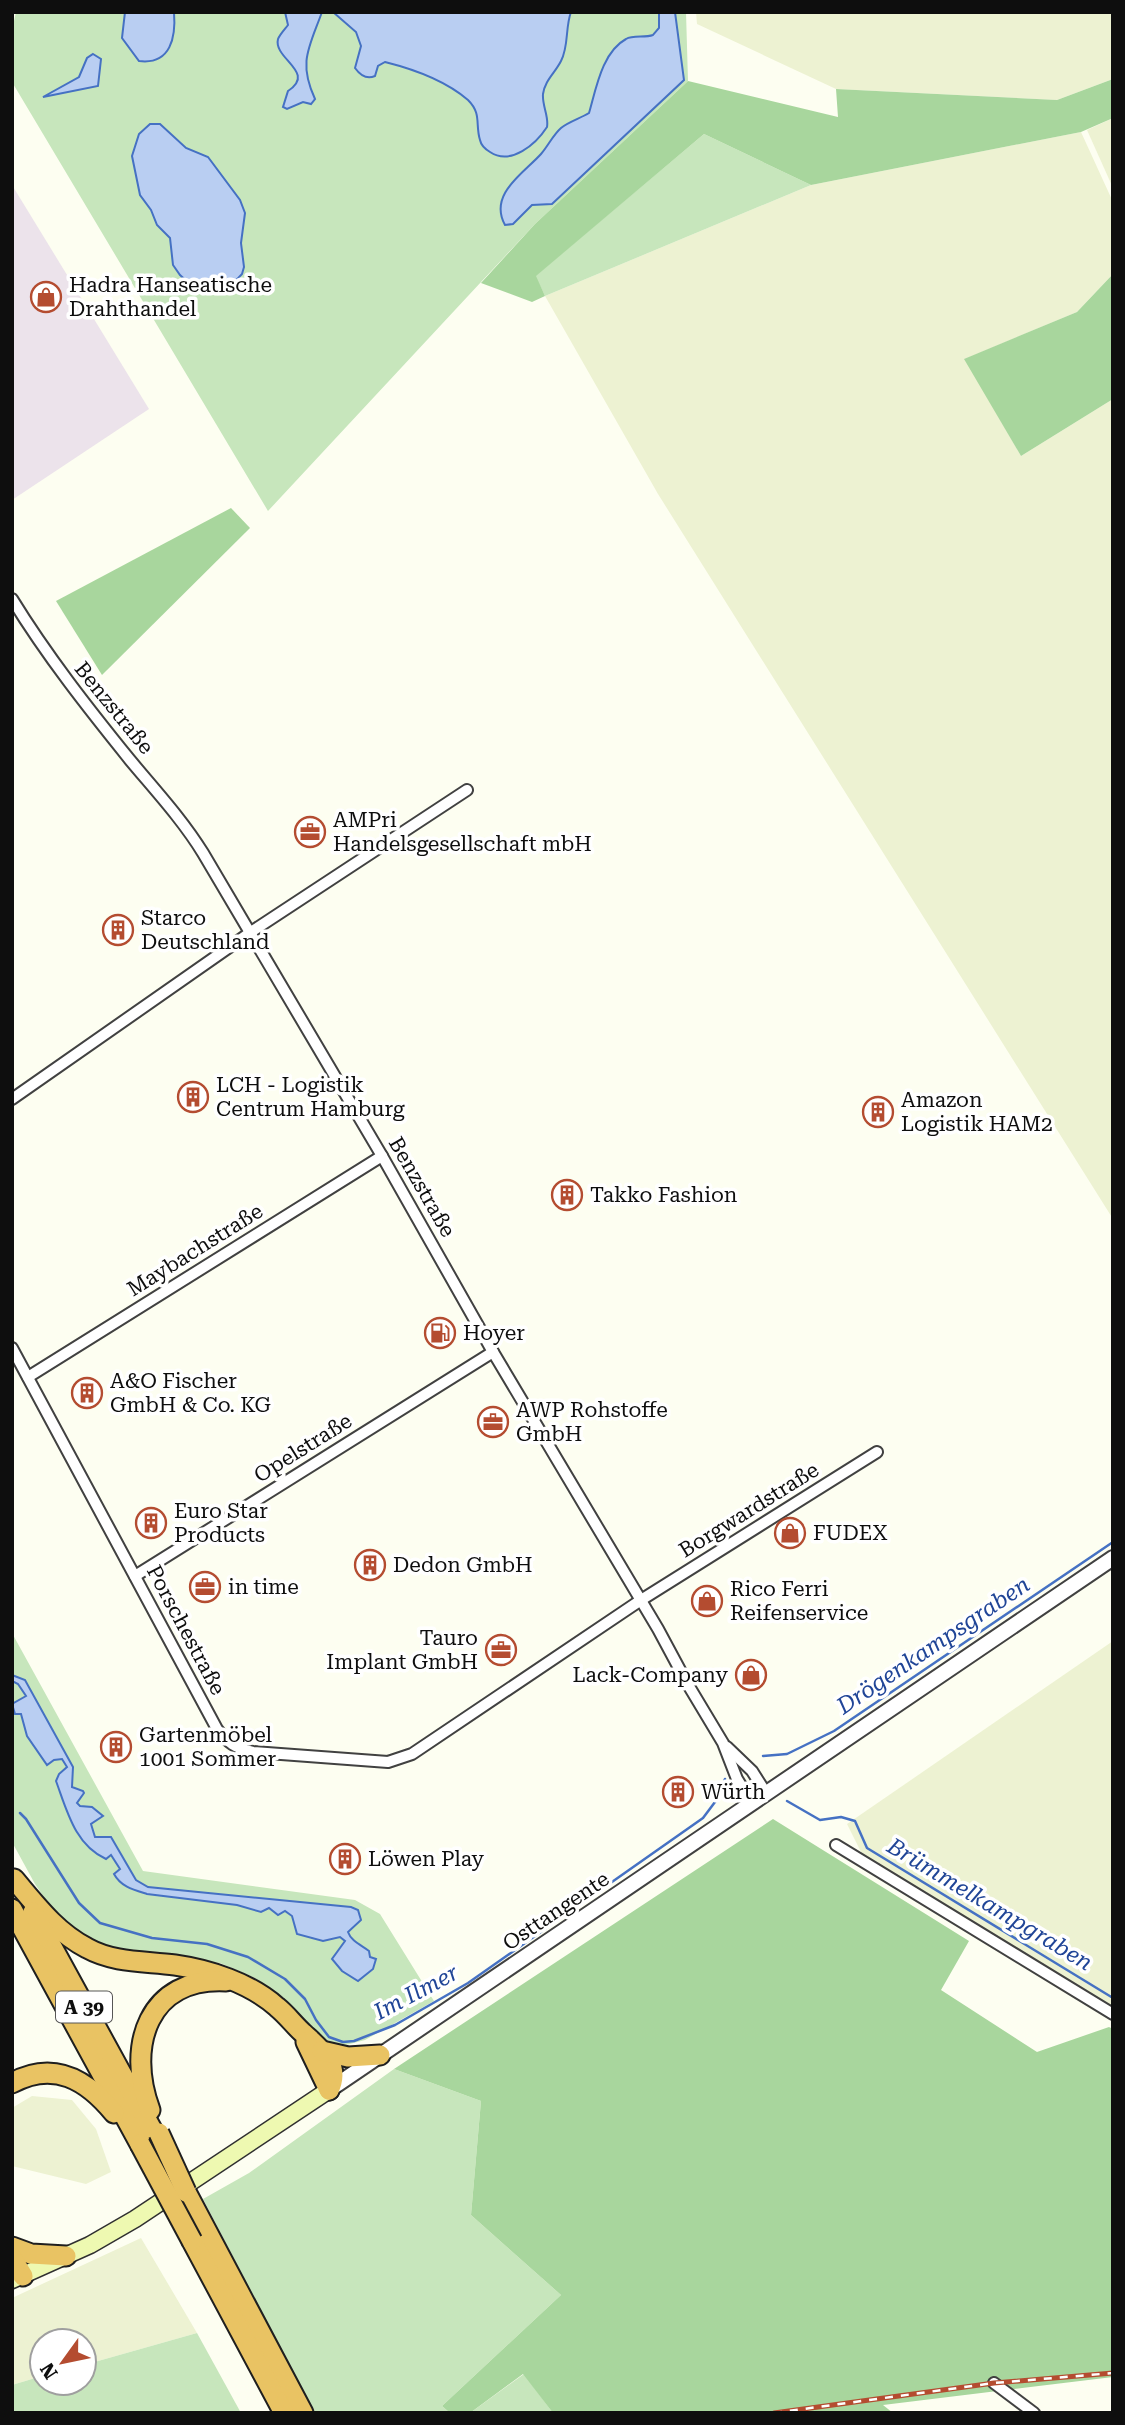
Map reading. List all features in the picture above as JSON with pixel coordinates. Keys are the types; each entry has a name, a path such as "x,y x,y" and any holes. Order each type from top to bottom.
{"highway":[{"path":"13,1877 47,1918 66,1935 87,1948 125,1961 191,1968 234,1982 273,2003 322,2050 334,2068 334,2078 329,2090"},
{"name":"A 39","path":"13,1877 151,2138 284,2413"},
{"name":"A 39","path":"12,1909 186,2192 199,2236 303,2413"},
{"path":"151,2138 148,2105 140,2068 140,2050 146,2026 157,2008 177,1992 209,1982 234,1982"},
{"path":"302,2032 329,2090"},
{"path":"322,2050 348,2057 380,2055"},
{"path":"12,2083 41,2073 71,2076 99,2095 151,2138"},
{"path":"12,2247 31,2254 66,2256"},
{"path":"12,2258 18,2278"}],"main road":[{"name":"Osttangente","path":"18,2278 114,2231 156,2206 329,2090"}],"street":[{"name":"Benzstraße","path":"12,600 78,695 192,835 382,1156 493,1352 641,1600 723,1743 737,1779 752,1803"},
{"path":"12,1099 251,932 467,790"},
{"name":"Maybachstraße","path":"27,1377 382,1156"},
{"name":"Porschestraße","path":"12,1348 217,1729 236,1748 253,1752 388,1762 412,1754 641,1600"},
{"name":"Opelstraße","path":"135,1576 493,1352"},
{"name":"Borgwardstraße","path":"641,1600 877,1452"},
{"name":"Osttangente","path":"329,2090 1113,1558"},
{"name":"Benzstraße","path":"723,1743 752,1771 766,1793"},
{"path":"836,1845 1113,2014"},
{"path":"994,2383 1034,2413"}],"shaded area":[{"name":"Hadra Hanseatische Drahthandel","path":"12,185 149,409 12,500"}],"green space":[{"path":"16,12 686,12 688,81 535,224 268,511 12,82 12,30"},
{"path":"696,12 1113,12 1113,79 1057,100 836,89 697,24"},
{"path":"1113,79 1113,118 1081,132 811,185 704,134 536,276 545,296 532,302 481,283 535,224 688,81 838,117 836,89 1057,100"},
{"path":"1113,118 1113,188 1087,130"},
{"path":"1081,132 1113,202 1113,274 1077,312 965,359 1021,456 1113,399 1113,1219 658,494 545,296 811,185"},
{"path":"704,134 811,185 545,296 535,276"},
{"path":"1113,274 1113,399 1021,456 964,359 1077,312"},
{"path":"231,508 250,528 102,675 56,601"},
{"path":"12,1633 143,1871 355,1900 380,1914 434,2001 365,2040 342,2046 322,2038 290,2004 255,1978 220,1963 117,1951 87,1939 56,1915 12,1842"},
{"path":"1113,1641 1113,2007 862,1854 847,1824"},
{"path":"773,1819 969,1941 941,1990 1037,2052 1109,2027 1113,2029 1113,2377 883,2405 893,2413 553,2413 523,2374 470,2413 450,2413 442,2406 561,2295 471,2215 481,2101 394,2069"},
{"path":"394,2069 481,2101 471,2215 561,2295 442,2406 450,2413 314,2413 203,2199 249,2173"},
{"path":"32,2096 72,2100 96,2129 111,2172 86,2184 12,2166 12,2108"},
{"path":"141,2238 197,2333 98,2361 98,2327 28,2327 28,2380 12,2385 12,2298"},
{"path":"197,2333 241,2413 12,2413 12,2385 28,2380 28,2397 98,2397 98,2361"},
{"path":"524,2374 553,2413 470,2413"}],"water":[{"path":"125,12 174,12 174,31 165,54 158,59 139,61 122,38"},
{"path":"285,12 322,12 306,65 315,99 311,104 303,102 287,109 283,107 288,91 298,78 278,46 278,39 288,25"},
{"path":"333,12 571,12 563,55 543,94 547,127 530,146 514,155 498,156 490,152 481,142 477,115 472,105 450,87 418,72 385,62 378,66 375,76 366,77 359,73 355,68 361,46 356,32"},
{"path":"659,12 675,12 684,80 552,204 532,205 513,224 505,225 501,204 510,185 541,154 561,128 589,113 601,72 611,53 626,39 653,35 659,28"},
{"path":"93,54 101,59 98,86 43,97 79,77 87,58"},
{"path":"150,124 160,124 186,148 208,157 240,200 245,213 241,243 244,267 242,274 227,290 204,290 190,284 180,275 173,265 170,238 157,225 151,210 140,195 132,156 139,134"},
{"path":"12,1675 25,1680 73,1767 72,1787 84,1793 77,1803 80,1806 92,1807 103,1816 91,1824 95,1837 111,1837 136,1880 148,1887 351,1907 358,1910 361,1920 348,1932 349,1935 369,1951 370,1957 376,1959 373,1969 358,1981 342,1971 332,1959 345,1941 340,1937 323,1941 297,1934 292,1916 285,1911 278,1915 269,1908 261,1912 237,1905 147,1894 120,1882 114,1874 120,1869 111,1855 106,1859 95,1853 79,1836 68,1815 56,1781 67,1767 62,1759 47,1765 27,1736 21,1714 15,1714 12,1704 26,1696 18,1684 12,1681"}],"waterway":[{"name":"Drögenkampsgraben","path":"763,1756 787,1754 834,1731 1113,1542"},
{"name":"Im Ilmer","path":"20,1813 79,1903 100,1923 152,1938 207,1944 248,1957 285,1979 305,1999 329,2037 343,2042 354,2041 395,2025 468,1983 703,1818 718,1798 725,1779"},
{"name":"Brümmelkampgraben","path":"787,1801 820,1820 841,1817 855,1821 867,1848 1113,1998"}],"railway":[{"path":"774,2413 994,2383 1113,2373"}],"place":[{"name":"Hadra Hanseatische Drahthandel","path":"46,297"},
{"name":"AMPri Handelsgesellschaft mbH","path":"310,832"},
{"name":"Starco Deutschland","path":"118,930"},
{"name":"LCH - Logistik Centrum Hamburg","path":"193,1097"},
{"name":"Amazon Logistik HAM2","path":"878,1112"},
{"name":"Takko Fashion","path":"567,1195"},
{"name":"Hoyer","path":"440,1333"},
{"name":"A&O Fischer GmbH & Co. KG","path":"87,1393"},
{"name":"AWP Rohstoffe GmbH","path":"493,1422"},
{"name":"Euro Star Products","path":"151,1523"},
{"name":"FUDEX","path":"790,1533"},
{"name":"Dedon GmbH","path":"370,1565"},
{"name":"in time","path":"205,1587"},
{"name":"Rico Ferri Reifenservice","path":"707,1601"},
{"name":"Tauro Implant GmbH","path":"501,1650"},
{"name":"Lack-Company","path":"751,1675"},
{"name":"Gartenmöbel 1001 Sommer","path":"116,1747"},
{"name":"Würth","path":"678,1792"},
{"name":"Löwen Play","path":"345,1859"}]}
